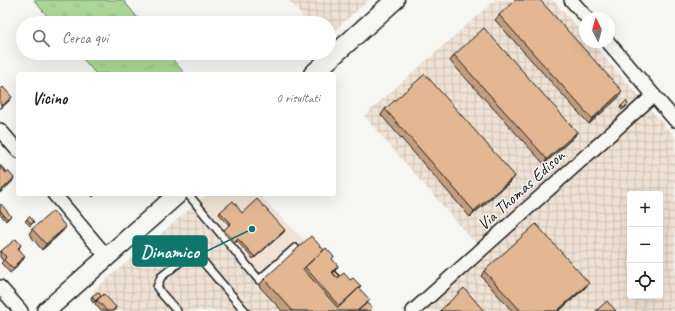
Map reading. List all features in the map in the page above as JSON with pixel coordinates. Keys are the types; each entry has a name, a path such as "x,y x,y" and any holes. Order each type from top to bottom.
{"main road":[{"path":"336,53 396,0"},
{"path":"315,72 329,60"},
{"path":"46,311 176,196"}],"street":[{"path":"571,0 582,12"},
{"path":"613,48 675,120"},
{"name":"Via Thomas Edison","path":"413,311 654,95"},
{"path":"0,130 16,149"},
{"path":"56,196 107,257"},
{"path":"0,287 21,311"}],"lane":[{"path":"190,196 259,280 295,248"},
{"path":"177,311 158,288 161,277 186,257 199,257 245,311"}],"shaded area":[{"path":"289,0 369,0 336,29 336,16 302,16"},
{"path":"495,0 553,0 579,29 579,48 596,48 675,137 675,311 402,311 476,244 364,116"},
{"path":"206,196 260,196 369,305 362,311 280,311 191,208"},
{"path":"191,208 280,311 112,311 93,291"}],"green space":[{"path":"34,0 123,0 136,16 47,16"},
{"path":"84,60 173,60 183,72 94,72"}],"building":[{"path":"515,0 540,0 579,43 579,48 583,48 622,91 592,119 499,15"},
{"path":"484,28 577,132 547,159 454,55"},
{"path":"425,74 515,176 474,211 385,109"},
{"path":"3,87 12,97 2,106 0,104 0,90"},
{"path":"626,101 628,104 624,108 621,106"},
{"path":"0,165 7,172 6,173 0,167"},
{"path":"0,167 6,173 8,171 14,178 0,192"},
{"path":"257,199 285,230 255,257 238,239 235,242 224,230 231,223 220,212 233,201 242,213"},
{"path":"1,204 11,216 7,219 0,210"},
{"path":"53,211 66,227 46,244 32,229"},
{"path":"29,216 34,222 31,224 27,219"},
{"path":"536,224 589,283 557,311 521,311 484,271"},
{"path":"311,236 324,250 303,269 338,308 359,288 370,300 357,311 293,311 264,279"},
{"path":"16,239 21,245 18,248 25,256 13,269 4,260 6,257 1,251"},
{"path":"326,248 334,257 332,259 338,266 332,272 337,278 344,273 350,280 353,278 361,286 339,306 305,267"},
{"path":"335,271 340,276 337,278 333,273"},
{"path":"464,288 484,311 440,311"},
{"path":"98,292 101,296 95,301 92,296"},
{"path":"104,294 116,307 112,311 107,311 97,300"},
{"path":"607,301 616,311 596,311"},
{"path":"367,303 372,308 369,311 358,311"}],"place":[{"name":"Dinamico","path":"252,229"}]}
